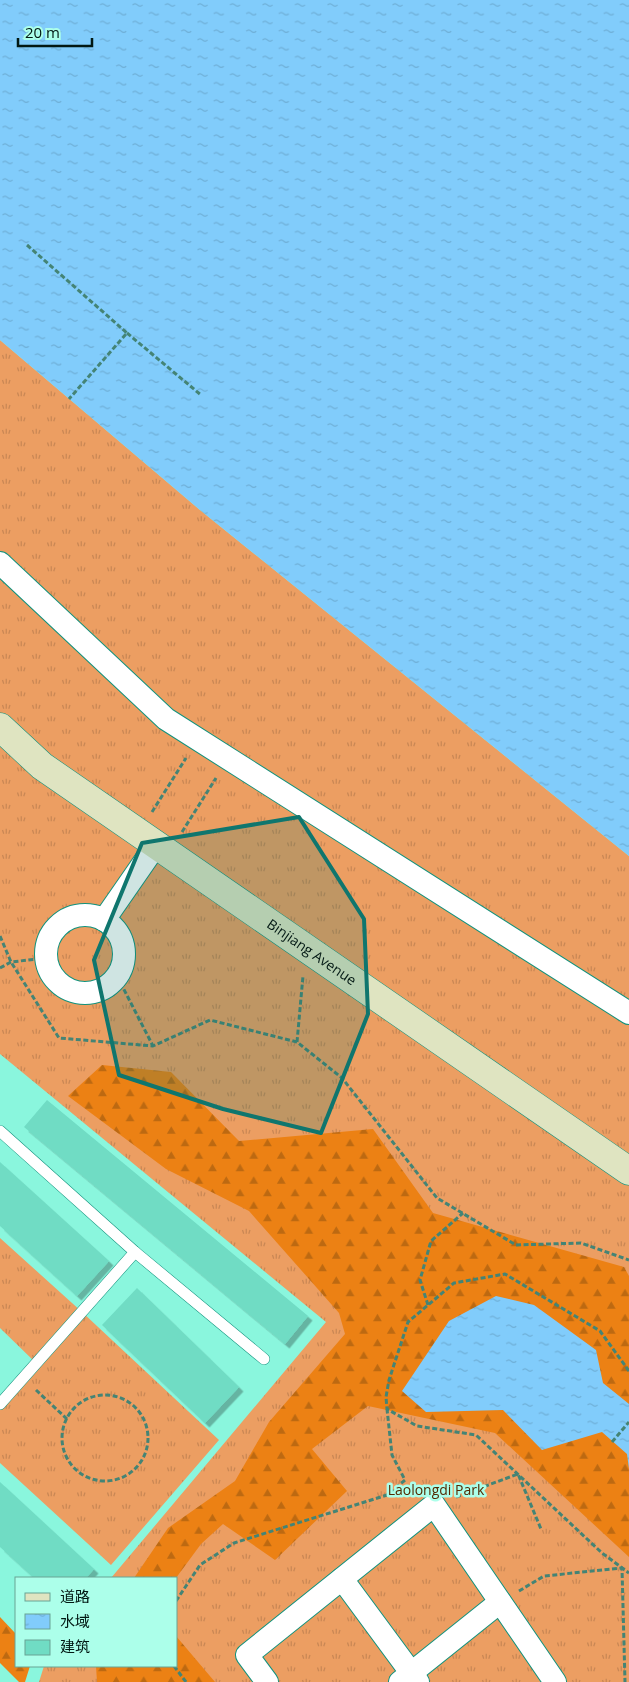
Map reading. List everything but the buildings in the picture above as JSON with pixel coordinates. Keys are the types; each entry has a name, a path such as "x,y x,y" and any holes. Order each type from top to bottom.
{"street":[{"path":"0,563 166,719 629,1012"},
{"name":"Binjiang Avenue","path":"0,727 42,766 629,1171"},
{"path":"104,920 155,844"},
{"path":"81,915 93,916 104,920 114,928 121,939 124,952 117,976 108,985 96,991 82,993 69,990 58,982 50,971 46,958 47,946 51,935 58,925 69,918 81,915"},
{"path":"268,1682 247,1655 434,1505 556,1682"},
{"path":"342,1579 410,1679 500,1602"}],"lane":[{"path":"0,1130 135,1252 264,1359"},
{"path":"0,1404 135,1252"}],"path":[{"path":"27,245 201,395"},
{"path":"69,398 128,333"},
{"path":"155,844 198,739"},
{"path":"155,844 228,758"},
{"path":"0,936 12,962 59,1038 153,1046 210,1020 297,1042 342,1078 436,1198 516,1245 581,1243 629,1260"},
{"path":"297,1042 305,948"},
{"path":"0,968 12,962 46,958"},
{"path":"117,976 153,1046"},
{"path":"428,1305 420,1280 431,1241 462,1213"},
{"path":"178,1598 200,1565 234,1543 387,1495 404,1480 392,1455 386,1396 389,1380 408,1322 454,1284 505,1274 600,1332 629,1371"},
{"path":"23,1378 67,1419"},
{"path":"102,1395 116,1396 130,1402 140,1413 147,1426 148,1441 145,1455 137,1468 127,1476 114,1481 100,1481 87,1477 76,1470 67,1459 63,1446 63,1432 67,1419 75,1407 88,1399 102,1395"},
{"path":"387,1410 417,1426 476,1435 602,1552 629,1573"},
{"path":"612,1442 629,1422"},
{"path":"434,1505 518,1474"},
{"path":"518,1474 542,1529"},
{"path":"500,1602 544,1576 622,1568"},
{"path":"622,1568 625,1682"},
{"path":"175,1667 186,1682"}],"highlighted area":[{"path":"299,817 364,919 368,1014 321,1133 223,1109 119,1075 94,960 142,843"}],"green space":[{"name":"Laolongdi Park","path":"0,340 200,510 629,856 629,1682 39,1682 44,1667 178,1667 178,1577 112,1577 326,1322 0,1054"},
{"path":"102,1065 171,1072 239,1141 373,1129 433,1213 624,1267 629,1276 629,1557 495,1433 368,1406 312,1449 347,1491 275,1560 223,1524 201,1544 177,1577 135,1577 168,1528 235,1481 269,1422 345,1334 339,1313 249,1211 166,1169 68,1096"},
{"path":"0,1238 219,1440 111,1565 0,1463 0,1404 36,1363 0,1328"},
{"path":"0,1617 15,1633 15,1667 30,1667 25,1682 19,1682 0,1663"},
{"path":"178,1638 215,1682 97,1682 96,1667 178,1667"}],"water":[{"path":"0,0 629,0 629,856 200,510 0,340"},
{"path":"496,1296 534,1305 596,1350 603,1383 629,1404 629,1469 627,1454 602,1432 542,1450 503,1410 426,1412 402,1391 449,1321"}]}
